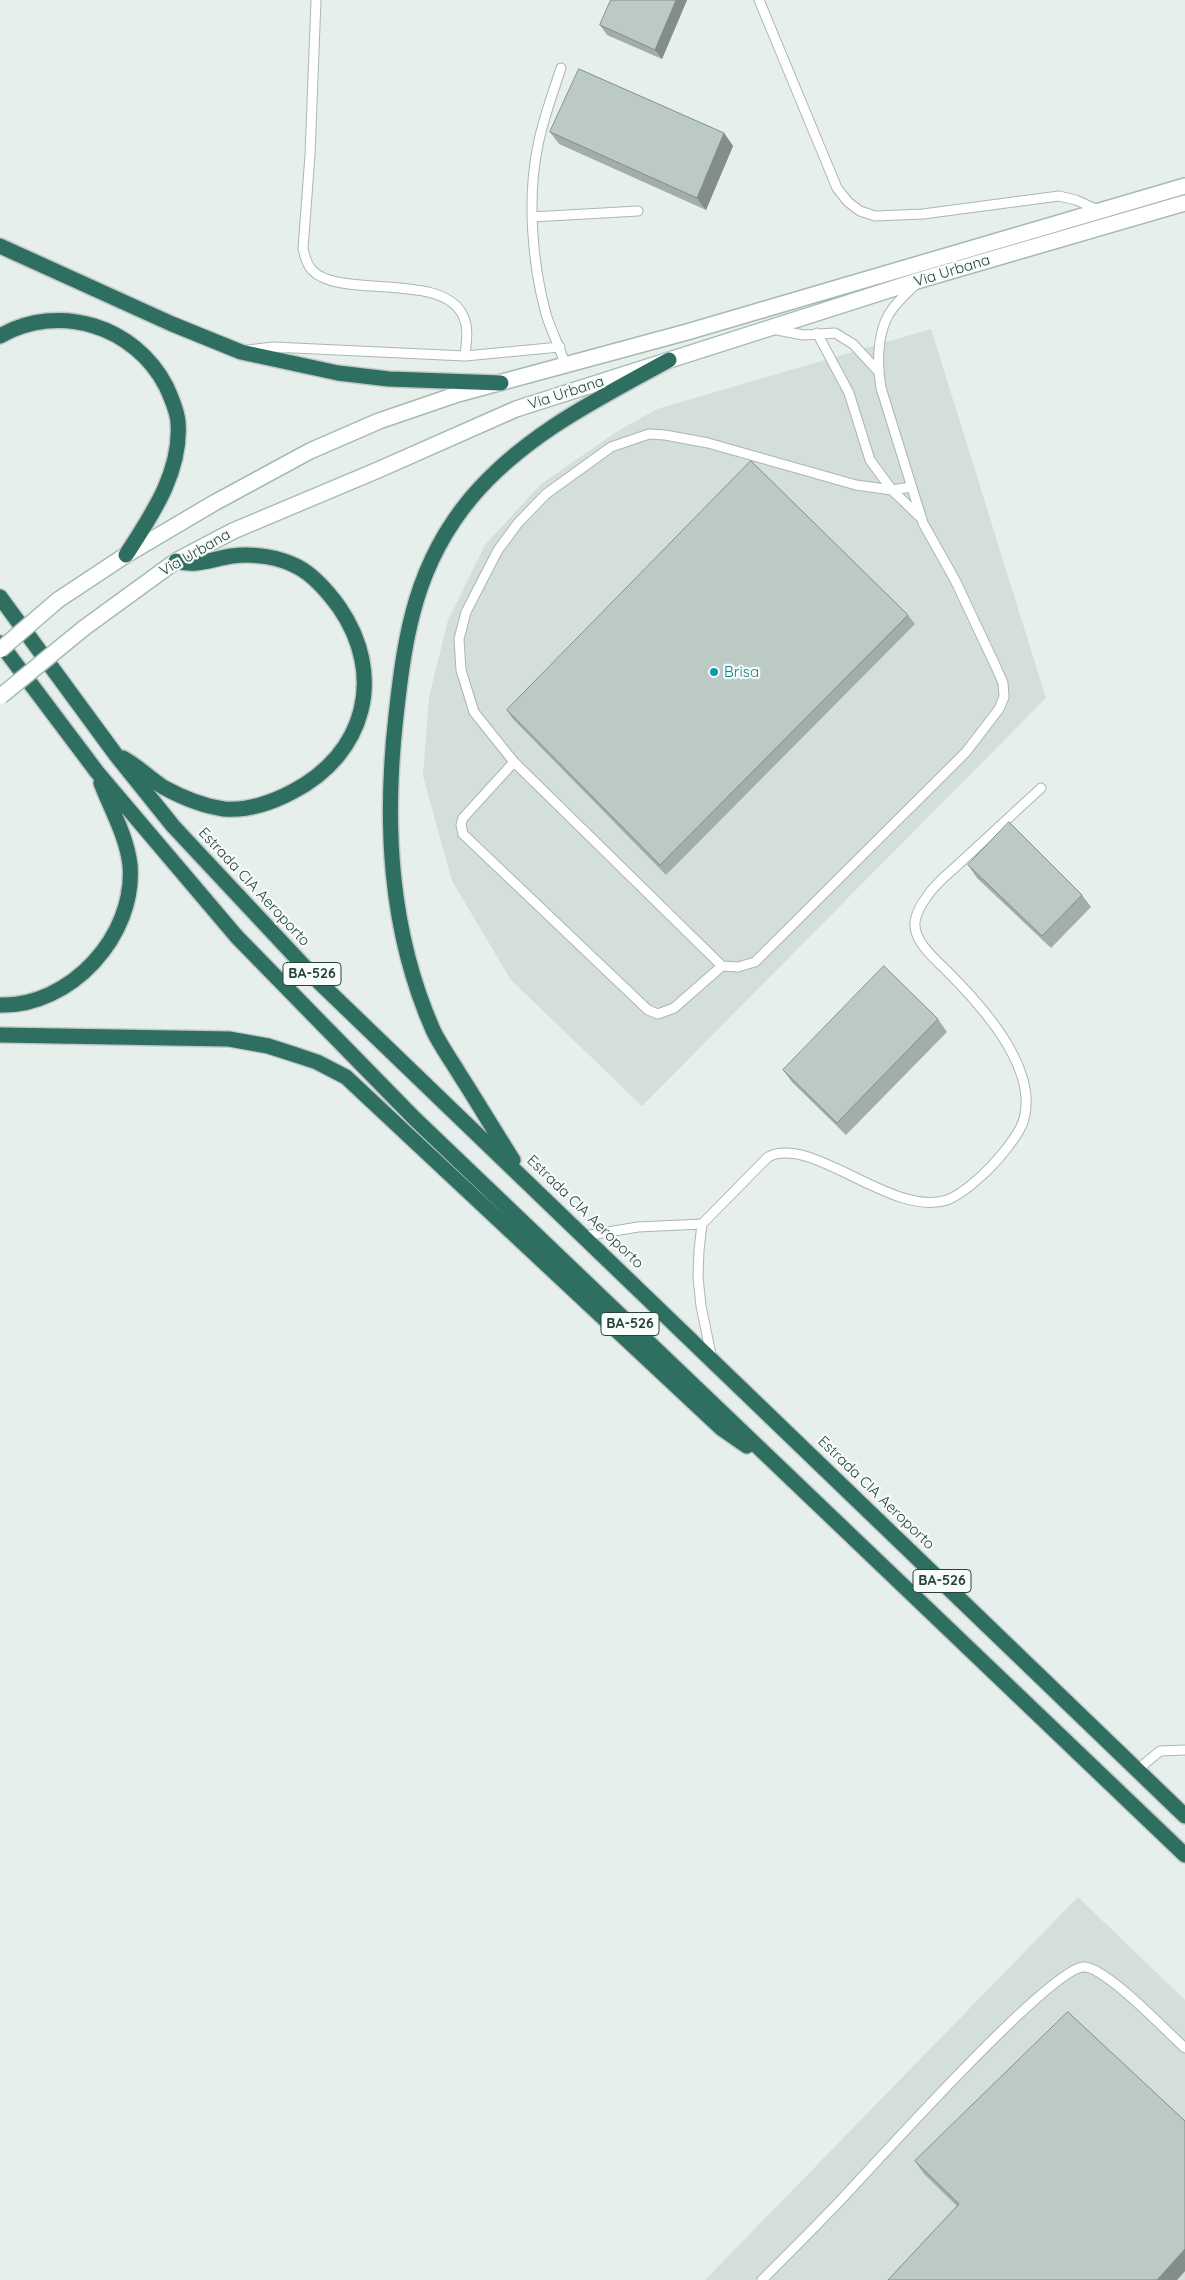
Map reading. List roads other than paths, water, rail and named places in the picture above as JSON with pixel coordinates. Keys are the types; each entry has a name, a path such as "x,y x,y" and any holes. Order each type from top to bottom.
{"highway":[{"path":"0,246 172,324 241,352 338,373 389,379 502,383"},
{"path":"0,336 32,324 49,321 68,320 92,325 128,341 143,354 159,373 171,396 178,422 176,446 172,468 161,498 126,555"},
{"path":"524,1178 434,1031 417,987 403,938 395,896 390,840 391,763 399,688 410,618 429,564 450,526 471,498 492,477 544,431 670,360"},
{"path":"116,755 135,765 162,786 182,797 223,809 246,809 272,803 314,781 342,752 353,733 361,709 365,686 364,669 358,642 349,622 319,583 299,568 280,560 258,556 232,556 196,565 176,562"},
{"name":"Estrada CIA Aeroporto","path":"0,597 116,755 173,826 319,982 1185,1816"},
{"name":"BA-526","path":"0,643 97,772 237,937 408,1112 1185,1855"},
{"path":"0,1005 16,1005 40,998 57,992 72,981 102,955 123,911 129,888 130,865 125,841 97,772"},
{"path":"0,1035 229,1039 268,1046 293,1054 317,1062 346,1077 721,1428 784,1471"}],"main road":[{"name":"Via Urbana","path":"0,650 58,600 126,555 310,451 378,421 458,394 687,332 1185,186"},
{"name":"Via Urbana","path":"1,696 84,628 176,562 233,531 468,432 516,409 920,280 1185,203"}],"lane":[{"path":"316,0 311,135 303,249 306,260 311,270 321,277 339,283 416,289 448,300 461,310 465,319 467,329 465,356"},
{"path":"759,0 837,188 848,202 860,211 876,216 923,214 1059,196 1076,200 1100,211"},
{"path":"561,68 538,144 534,168 532,217 534,257 541,292 547,317 565,364"},
{"path":"532,217 638,211"},
{"path":"911,487 892,490 856,486 708,443 649,434 611,448 546,494 518,523 498,550 466,612 459,639 461,670 474,712 514,762 722,966 738,967 755,962 966,752 999,709 1004,697 1003,683 955,580 922,519 878,371 883,328 890,313 920,280"},
{"path":"768,329 803,335 835,332 844,337 878,371"},
{"path":"817,333 849,393 870,460 892,490 922,519"},
{"path":"241,352 273,347 465,356 560,347"},
{"path":"514,762 463,818 461,825 463,834 648,1010 658,1014 674,1008 722,966"},
{"path":"712,1359 701,1306 698,1277 702,1224 768,1157 775,1153 787,1152 807,1158 885,1191 913,1200 927,1202 946,1200 960,1193 980,1178 1018,1134 1024,1120 1028,1094 1012,1055 1001,1033 981,1006 924,947 916,932 915,922 926,896 1041,788"},
{"path":"584,1236 638,1227 702,1224"},
{"path":"1137,1770 1160,1750 1185,1750"},
{"path":"762,2280 984,2048 1063,1976 1082,1967 1095,1969 1110,1979 1185,2048"}],"place":[{"name":"Brisa","path":"714,672"}]}
